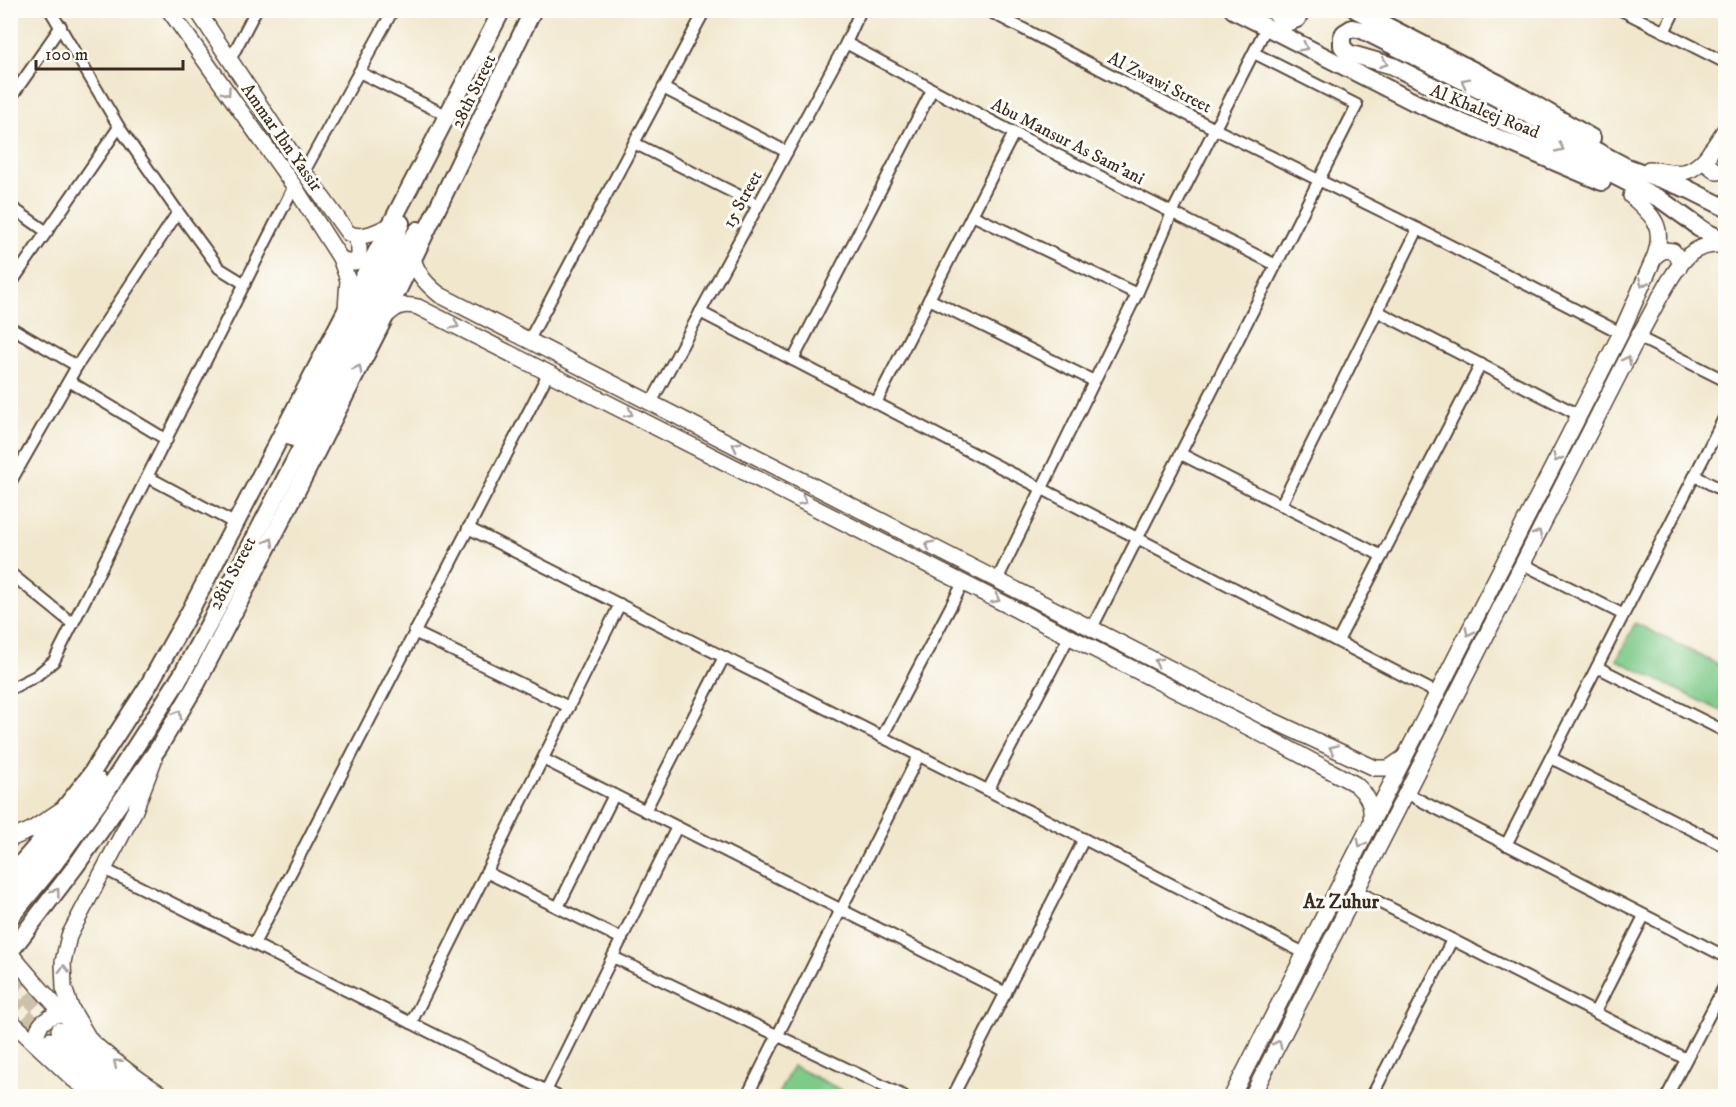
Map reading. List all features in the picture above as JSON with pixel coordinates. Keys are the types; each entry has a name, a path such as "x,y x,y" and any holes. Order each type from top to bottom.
{"main road":[{"name":"28th Street","path":"10,918 22,884 45,836 89,777 148,686 190,611 502,10"},
{"name":"28th Street","path":"10,953 75,867 159,747 201,675 385,317 533,10"},
{"name":"Al Khaleej Road","path":"1233,10 1414,102 1585,173 1725,243"},
{"path":"1272,10 1289,22 1297,19 1302,10"},
{"name":"Al Khaleej Road","path":"1356,10 1498,83 1649,169 1725,208"},
{"path":"1687,189 1627,167 1362,30 1352,28 1344,33 1342,46 1348,53 1393,66 1562,149 1660,199 1706,232"},
{"name":"28th Street","path":"22,884 95,787 146,710 189,636 392,245 426,158"},
{"name":"28th Street","path":"10,898 105,794 181,676 243,562 404,251 447,188"}],"street":[{"path":"50,10 119,127 178,212 219,268 245,284"},
{"name":"Ammar Ibn Yassir","path":"169,10 294,186 340,258 348,280 346,310"},
{"name":"Ammar Ibn Yassir","path":"197,10 304,172 348,233 355,237"},
{"path":"230,60 256,10"},
{"path":"304,172 393,10"},
{"path":"529,340 705,10"},
{"name":"15 Street","path":"651,403 846,42 861,10"},
{"name":"Al Zwawi Street","path":"987,10 1215,129 1621,333"},
{"path":"1372,10 1386,26"},
{"path":"1621,10 1725,63"},
{"path":"1664,32 1675,10"},
{"path":"10,99 61,26"},
{"path":"997,580 1137,294 1172,213 1266,28"},
{"name":"Abu Mansur As Sam'ani","path":"846,42 1014,133 1276,265"},
{"path":"1092,628 1357,105 1254,53"},
{"path":"359,72 448,116"},
{"path":"663,88 787,152"},
{"path":"793,360 932,90"},
{"path":"10,285 119,127"},
{"path":"1649,169 1672,172 1688,171 1694,168 1700,164 1725,128"},
{"path":"876,403 1014,133"},
{"path":"634,143 758,206"},
{"path":"1712,148 1708,165 1717,171 1725,171"},
{"path":"10,688 36,676 54,661 294,186"},
{"path":"1232,1096 1621,333 1655,256 1660,237 1652,216 1631,196"},
{"path":"10,206 47,232"},
{"path":"10,483 77,366 178,212"},
{"path":"972,215 1137,294"},
{"path":"340,258 355,262 359,257 355,237 372,234 389,226"},
{"path":"1281,505 1418,229"},
{"path":"1252,1096 1638,338 1687,258 1697,250 1725,243"},
{"path":"1655,256 1664,250 1672,251 1680,260 1679,268"},
{"path":"413,259 417,271 430,288 440,295 1265,717 1375,768 1389,768 1405,757"},
{"path":"418,306 414,296 417,291 430,288"},
{"path":"929,299 1094,381"},
{"path":"385,317 394,308 407,304 418,306 1252,729 1355,784 1363,791 1371,804 1371,823"},
{"path":"1377,311 1579,415"},
{"path":"700,312 1437,693 1443,698 1443,702 1429,732 1422,763"},
{"path":"10,327 77,366"},
{"path":"1638,338 1725,381"},
{"path":"1338,641 1481,364"},
{"path":"254,944 549,372"},
{"path":"69,381 167,440"},
{"path":"1506,845 1725,414"},
{"path":"1181,454 1382,556"},
{"path":"1695,476 1725,492"},
{"path":"148,477 236,524"},
{"path":"468,528 988,790 1304,954"},
{"path":"1523,564 1622,614"},
{"path":"10,573 73,624"},
{"path":"882,737 963,583"},
{"path":"411,1023 620,604"},
{"path":"414,632 569,707"},
{"path":"988,790 1069,637"},
{"path":"645,811 724,657"},
{"path":"1597,667 1725,732"},
{"path":"92,1042 71,1008 64,988 63,962 69,936 135,810 159,747"},
{"path":"747,1096 919,755"},
{"path":"1551,758 1725,847"},
{"path":"543,759 1006,993"},
{"path":"1355,784 1365,784 1368,781 1371,773 1365,764"},
{"path":"1406,793 1725,957"},
{"path":"558,908 614,795"},
{"path":"10,839 31,830 66,806"},
{"path":"546,1091 677,827"},
{"path":"953,1096 1084,839"},
{"path":"104,869 557,1096"},
{"path":"486,872 622,939"},
{"path":"1356,891 1686,1059"},
{"path":"1595,1012 1644,916"},
{"path":"1372,1096 1452,940"},
{"path":"10,953 92,1042 129,1073 164,1096"},
{"path":"613,957 904,1096"},
{"path":"1667,1096 1725,983"},
{"path":"65,1014 56,1014 45,1019 39,1030 38,1042 74,1080"},
{"path":"10,1020 74,1080"},
{"path":"10,1030 46,1062 96,1096"},
{"path":"117,1096 69,1057 55,1035 140,1096"}],"green space":[{"path":"1635,623 1725,668 1725,702 1721,711 1617,660"},
{"path":"793,1066 853,1096 777,1096"}],"tunnel":[{"path":"10,979 57,1028"},
{"path":"10,999 48,1038"}],"district":[{"name":"Az Zuhur","path":"1341,901"}]}
